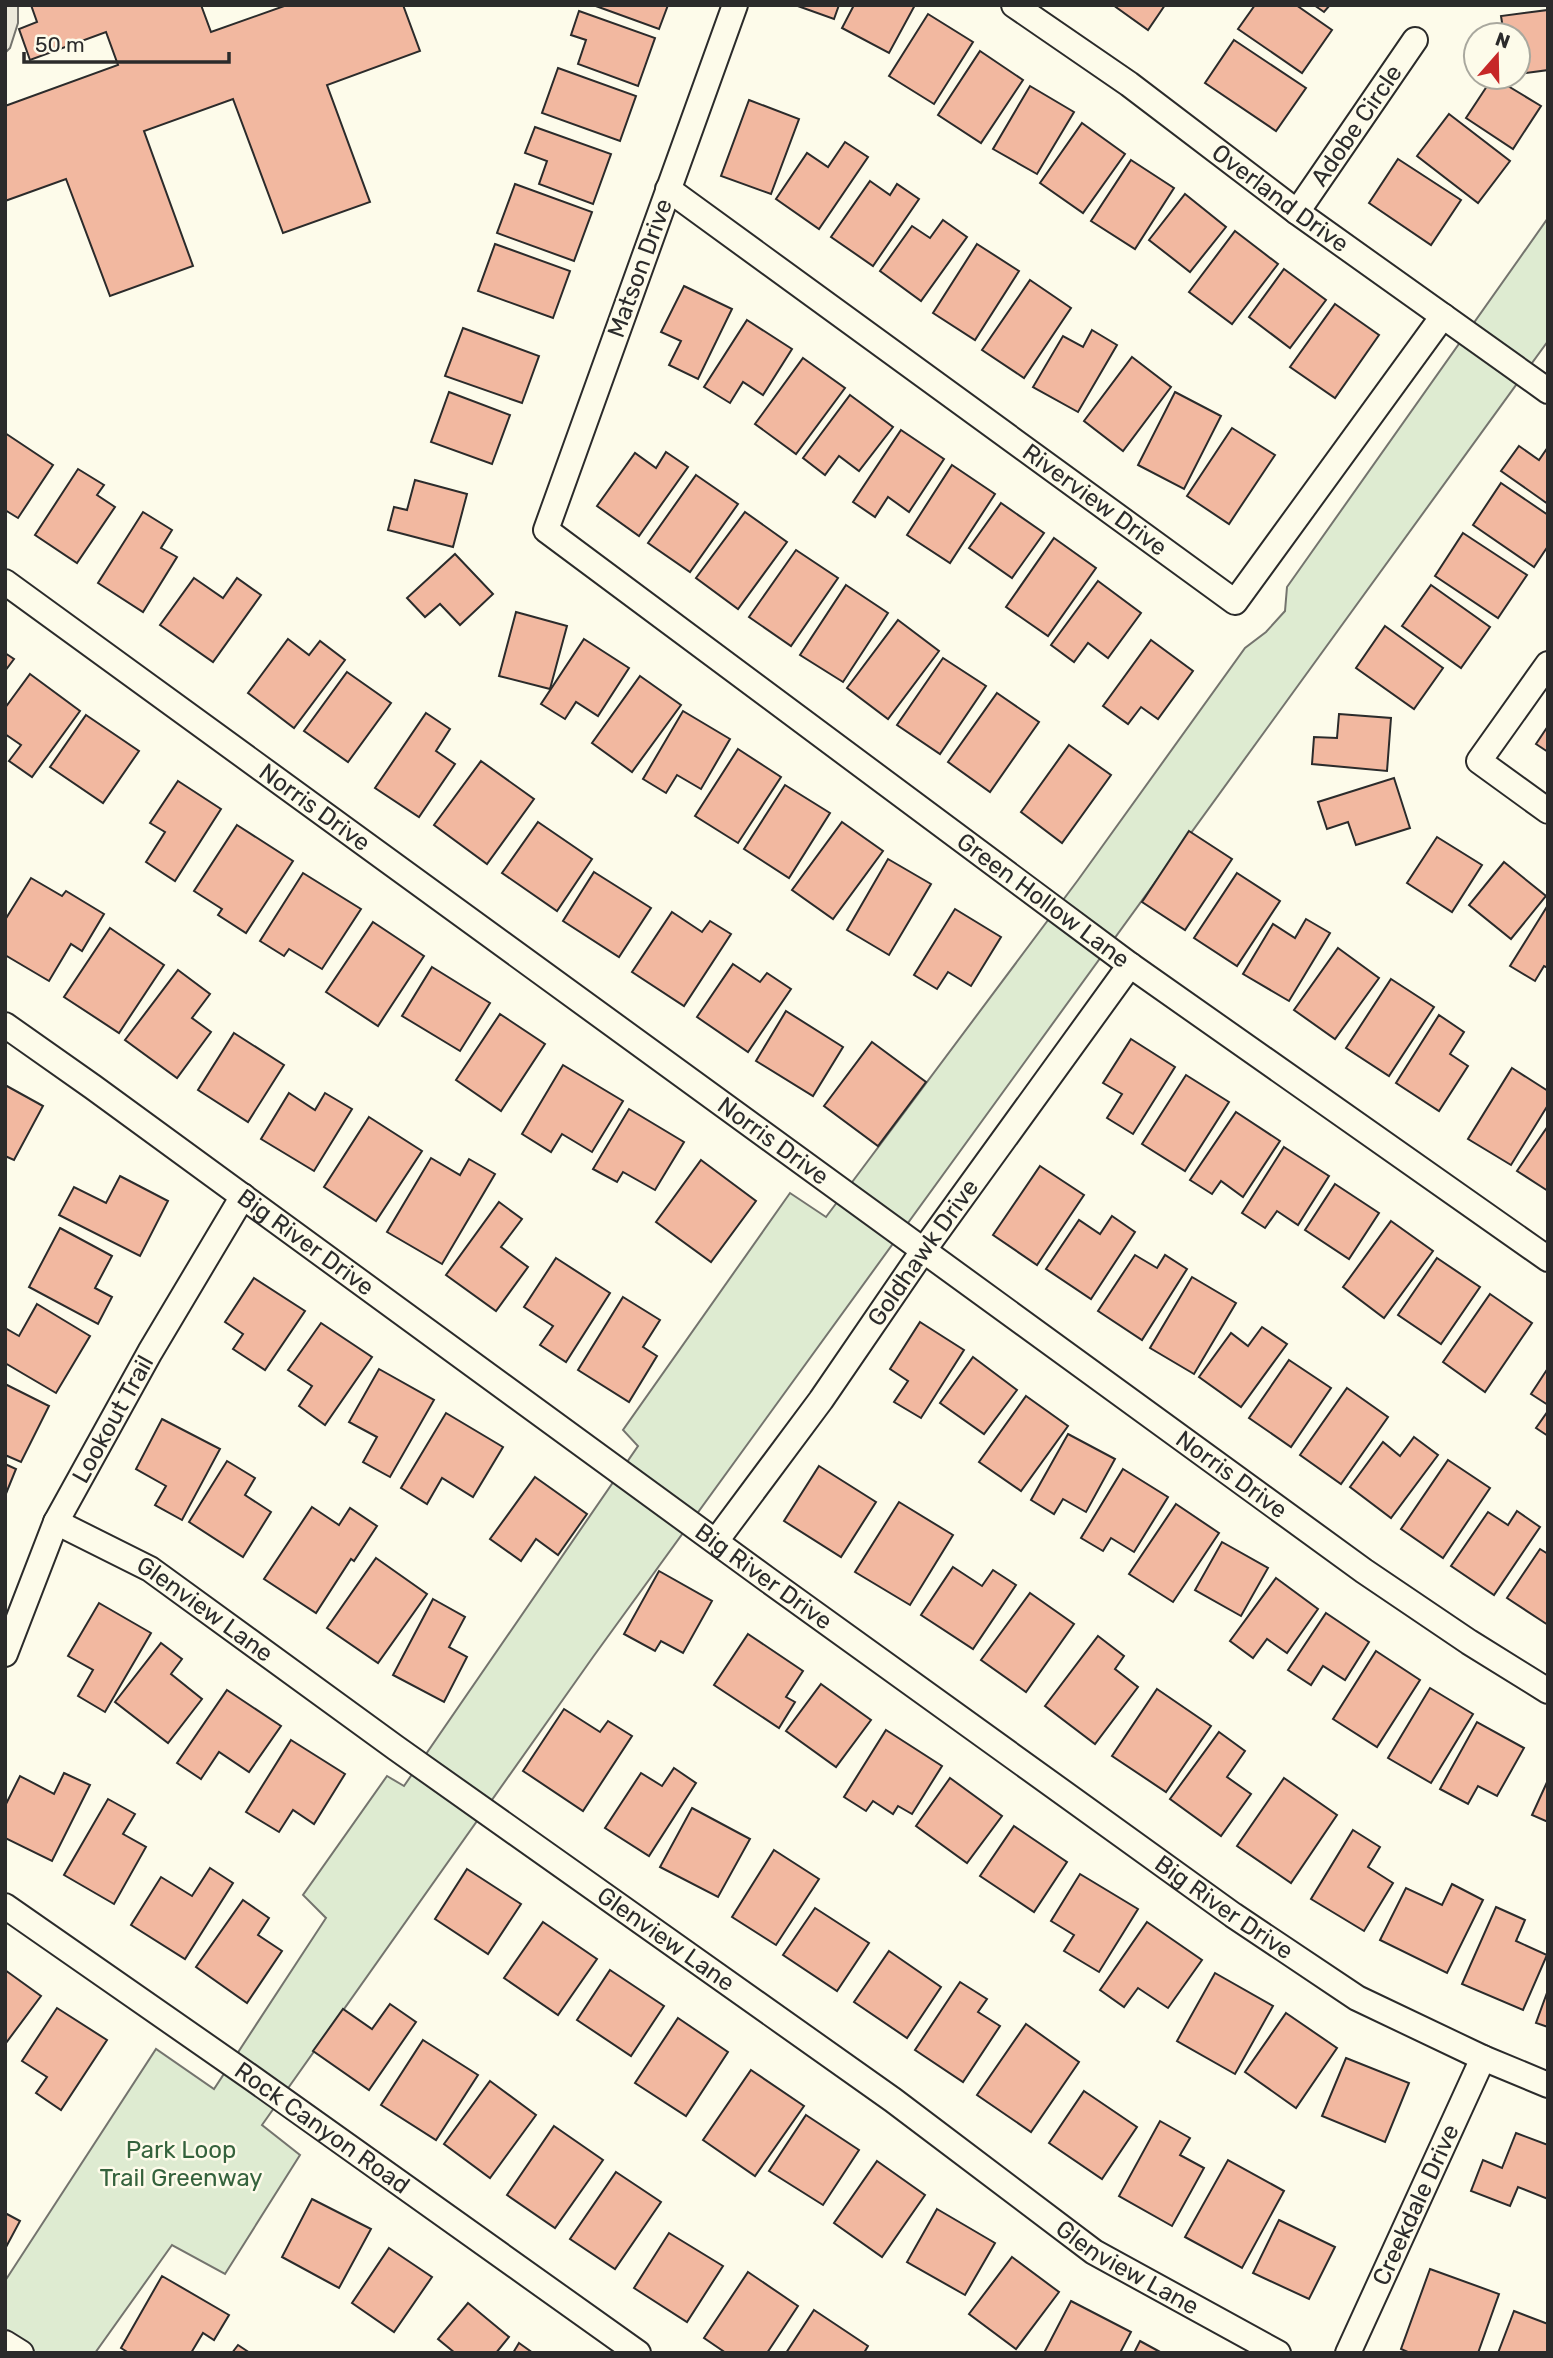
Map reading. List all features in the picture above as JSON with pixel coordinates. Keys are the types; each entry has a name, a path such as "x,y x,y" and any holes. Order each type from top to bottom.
{"street":[{"name":"Matson Drive","path":"546,530 736,5"},
{"name":"Overland Drive","path":"1014,5 1129,84 1297,212 1548,391"},
{"name":"Adobe Circle","path":"1297,212 1415,40"},
{"name":"Riverview Drive","path":"668,189 1235,602 1443,316"},
{"name":"Green Hollow Lane","path":"546,530 1130,965 1548,1259"},
{"name":"Norris Drive","path":"5,582 1364,1571 1469,1642 1548,1691"},
{"path":"1548,664 1479,761 1548,811"},
{"name":"Goldhawk Drive","path":"716,1541 821,1400 923,1251 1130,965"},
{"name":"Big River Drive","path":"5,1025 1233,1915 1357,1998 1548,2085"},
{"name":"Lookout Trail","path":"5,1654 56,1522 150,1352 243,1196"},
{"name":"Glenview Lane","path":"56,1522 150,1569 565,1869 893,2100 1094,2252 1278,2353"},
{"name":"Rock Canyon Road","path":"5,1906 638,2353"},
{"name":"Creekdale Drive","path":"1348,2353 1483,2057"},
{"path":"5,2343 21,2353"}],"green space":[{"name":"Park Loop Trail Greenway","path":"1548,218 1548,341 593,1657 262,2125 300,2155 225,2274 172,2245 95,2353 5,2353 5,2281 156,2049 214,2089 326,1918 303,1895 387,1776 404,1786 638,1446 623,1430 790,1193 826,1217 1078,880 1245,648 1266,632 1285,611 1287,587"}],"shaded area":[{"path":"5,5 18,5 18,23 10,48 5,53"}],"building":[{"path":"31,5 201,5 211,32 287,5 403,5 420,51 327,85 370,202 283,233 233,99 144,131 193,266 110,296 66,179 5,201 5,106 118,65 106,32 30,60 19,29 37,22"},
{"path":"593,5 668,5 659,29"},
{"path":"795,5 839,5 834,19"},
{"path":"854,5 915,5 889,53 842,28"},
{"path":"1113,5 1165,5 1148,30"},
{"path":"1255,5 1296,5 1332,30 1302,73 1238,29"},
{"path":"1314,5 1330,5 1324,12"},
{"path":"1548,10 1548,70 1532,72 1532,21 1502,21 1501,16"},
{"path":"579,11 655,38 638,86 578,64 586,40 571,35"},
{"path":"928,14 973,42 934,104 889,76"},
{"path":"1234,40 1306,88 1276,131 1205,83"},
{"path":"980,51 1023,80 981,143 938,115"},
{"path":"558,68 636,96 620,141 542,113"},
{"path":"1030,86 1074,112 1037,174 993,149"},
{"path":"1484,91 1516,91 1541,106 1513,149 1466,118"},
{"path":"749,100 799,119 771,194 721,176"},
{"path":"1449,114 1510,161 1478,203 1417,156"},
{"path":"1082,123 1125,154 1083,213 1040,183"},
{"path":"535,127 611,154 593,204 539,184 547,161 525,153"},
{"path":"845,142 868,157 819,229 776,199 807,153 828,167"},
{"path":"1398,159 1461,200 1431,245 1369,203"},
{"path":"1131,160 1174,188 1135,249 1091,221"},
{"path":"870,181 890,195 897,184 919,199 873,266 831,237"},
{"path":"515,184 592,212 574,261 497,233"},
{"path":"1185,194 1226,227 1190,272 1149,240"},
{"path":"943,220 967,237 921,301 880,271 912,226 930,238"},
{"path":"1235,231 1278,264 1232,324 1189,292"},
{"path":"495,244 570,271 553,318 478,291"},
{"path":"977,244 1019,271 975,340 933,313"},
{"path":"1284,269 1326,300 1290,348 1249,317"},
{"path":"1030,280 1071,308 1024,378 982,350"},
{"path":"684,286 732,309 698,379 669,365 681,341 661,332"},
{"path":"1335,304 1379,335 1335,398 1290,367"},
{"path":"747,320 792,349 763,395 743,382 730,403 704,387"},
{"path":"463,328 539,356 522,403 445,376"},
{"path":"1092,330 1117,345 1078,412 1033,387 1063,336 1083,347"},
{"path":"1132,357 1171,387 1123,451 1084,421"},
{"path":"803,358 845,388 796,454 755,424"},
{"path":"449,392 510,415 492,464 431,442"},
{"path":"1175,392 1221,416 1184,489 1138,465"},
{"path":"850,395 893,427 859,471 839,456 825,475 803,458"},
{"path":"1232,428 1275,455 1229,524 1187,496"},
{"path":"901,430 944,459 909,512 888,497 875,517 853,502"},
{"path":"5,433 53,465 18,518 5,510"},
{"path":"1519,446 1539,460 1548,447 1548,504 1501,471"},
{"path":"666,452 688,467 639,536 597,506 635,453 656,468"},
{"path":"952,465 995,494 950,563 907,535"},
{"path":"78,469 104,485 97,495 115,507 77,563 35,535"},
{"path":"696,475 738,504 690,572 648,543"},
{"path":"415,480 467,494 453,547 388,530 394,507 407,510"},
{"path":"1501,483 1548,515 1548,546 1534,567 1473,525"},
{"path":"1001,503 1044,533 1012,578 969,548"},
{"path":"143,512 172,530 161,548 177,557 143,612 98,583"},
{"path":"745,512 787,542 738,609 696,578"},
{"path":"1463,533 1527,575 1498,618 1435,576"},
{"path":"1054,538 1096,568 1048,636 1006,607"},
{"path":"796,550 838,578 791,646 749,617"},
{"path":"455,554 493,594 460,625 440,604 425,617 407,598"},
{"path":"194,578 223,598 237,578 261,595 213,662 160,625"},
{"path":"1098,581 1141,613 1108,658 1088,643 1074,662 1051,645"},
{"path":"846,585 888,613 843,682 800,655"},
{"path":"1431,585 1490,627 1461,668 1402,626"},
{"path":"516,612 567,626 550,689 499,676"},
{"path":"898,620 939,651 888,719 847,688"},
{"path":"1385,626 1443,668 1414,709 1356,668"},
{"path":"288,639 309,655 320,641 345,660 294,728 248,693"},
{"path":"584,639 629,668 598,716 576,702 565,719 541,704"},
{"path":"1151,640 1193,671 1158,719 1141,707 1128,724 1103,706"},
{"path":"5,653 14,659 5,671"},
{"path":"943,658 986,686 940,754 897,725"},
{"path":"347,672 391,703 348,762 304,731"},
{"path":"30,674 80,711 32,777 9,761 21,745 5,734 5,708"},
{"path":"640,676 681,705 632,772 592,743"},
{"path":"997,693 1039,722 990,792 948,762"},
{"path":"683,711 730,739 701,789 677,775 666,793 643,779"},
{"path":"426,713 450,729 436,751 455,764 419,817 375,788"},
{"path":"1339,714 1391,718 1387,771 1312,764 1314,737 1337,738"},
{"path":"86,715 139,751 103,803 50,767"},
{"path":"1548,726 1548,752 1536,744"},
{"path":"1069,745 1111,775 1062,843 1021,812"},
{"path":"738,749 781,777 738,843 695,816"},
{"path":"481,761 534,799 487,864 434,825"},
{"path":"1394,778 1410,828 1356,845 1348,822 1327,829 1318,802"},
{"path":"178,781 221,809 175,881 146,862 165,832 150,823"},
{"path":"785,785 830,813 789,878 744,849"},
{"path":"538,822 592,859 557,911 502,873"},
{"path":"842,822 883,851 833,919 792,890"},
{"path":"237,825 293,861 246,933 218,915 222,909 194,891"},
{"path":"1189,831 1232,859 1185,930 1142,902"},
{"path":"1437,837 1482,865 1452,912 1407,883"},
{"path":"888,859 931,884 889,955 847,930"},
{"path":"1504,862 1546,896 1511,939 1469,905"},
{"path":"594,872 651,908 619,957 563,921"},
{"path":"303,873 361,909 322,969 289,949 284,956 260,941"},
{"path":"1237,873 1280,901 1237,966 1194,938"},
{"path":"31,878 62,896 66,891 104,914 82,951 71,944 49,981 5,955 5,920"},
{"path":"1548,905 1548,968 1544,966 1535,981 1510,966"},
{"path":"955,909 1001,937 971,986 948,972 937,989 914,975"},
{"path":"672,912 702,932 710,921 731,934 684,1006 632,972"},
{"path":"1306,919 1330,933 1289,1001 1243,974 1273,924 1295,938"},
{"path":"373,922 424,956 378,1026 326,992"},
{"path":"110,928 164,965 119,1033 64,997"},
{"path":"1338,948 1379,978 1335,1039 1294,1010"},
{"path":"733,964 760,982 767,973 791,989 748,1052 697,1017"},
{"path":"432,967 490,1003 460,1051 402,1016"},
{"path":"178,970 210,994 192,1018 211,1032 177,1078 125,1040"},
{"path":"1391,979 1434,1007 1389,1076 1346,1048"},
{"path":"786,1011 843,1047 813,1096 756,1061"},
{"path":"500,1014 545,1044 501,1111 456,1080"},
{"path":"1439,1015 1464,1032 1450,1054 1468,1066 1439,1111 1396,1083"},
{"path":"234,1033 284,1065 248,1122 198,1090"},
{"path":"1131,1039 1175,1067 1133,1134 1107,1118 1122,1094 1103,1083"},
{"path":"872,1042 926,1082 878,1146 824,1106"},
{"path":"563,1065 623,1101 592,1152 562,1134 551,1152 522,1134"},
{"path":"1512,1068 1548,1091 1548,1105 1511,1165 1468,1139"},
{"path":"1186,1075 1229,1102 1185,1171 1142,1144"},
{"path":"5,1085 43,1106 14,1160 5,1156"},
{"path":"289,1093 315,1110 325,1093 352,1109 314,1171 261,1139"},
{"path":"629,1109 684,1142 655,1190 623,1172 617,1182 593,1169"},
{"path":"1236,1112 1280,1141 1243,1197 1221,1181 1212,1194 1190,1180"},
{"path":"369,1117 422,1151 376,1221 324,1187"},
{"path":"1548,1126 1548,1191 1517,1171"},
{"path":"1284,1147 1329,1176 1298,1225 1277,1211 1265,1228 1242,1213"},
{"path":"431,1158 460,1175 469,1159 495,1174 442,1264 387,1232"},
{"path":"701,1160 756,1201 711,1262 656,1222"},
{"path":"1040,1166 1084,1195 1037,1265 993,1235"},
{"path":"120,1176 168,1201 140,1256 59,1215 74,1187 106,1203"},
{"path":"1335,1184 1379,1213 1349,1259 1305,1230"},
{"path":"499,1202 522,1219 501,1247 528,1267 496,1311 446,1275"},
{"path":"1112,1216 1135,1232 1091,1299 1046,1269 1079,1220 1100,1234"},
{"path":"1391,1221 1433,1251 1384,1318 1343,1287"},
{"path":"60,1228 112,1256 95,1288 112,1297 98,1324 29,1287"},
{"path":"1135,1255 1157,1268 1165,1255 1187,1269 1142,1340 1098,1311"},
{"path":"556,1258 610,1293 566,1362 540,1345 553,1326 524,1307"},
{"path":"1437,1258 1480,1287 1441,1344 1398,1315"},
{"path":"1192,1277 1236,1303 1194,1374 1150,1348"},
{"path":"254,1278 305,1311 265,1370 233,1349 243,1334 225,1322"},
{"path":"1490,1294 1532,1323 1485,1392 1443,1362"},
{"path":"623,1297 660,1320 643,1347 657,1356 629,1402 578,1370"},
{"path":"37,1304 90,1336 56,1393 5,1363 5,1328 19,1336"},
{"path":"920,1322 964,1350 921,1418 894,1402 908,1381 890,1369"},
{"path":"321,1323 372,1357 325,1425 299,1406 312,1386 288,1370"},
{"path":"1262,1327 1287,1344 1241,1407 1199,1377 1231,1333 1248,1346"},
{"path":"973,1357 1017,1390 984,1434 940,1403"},
{"path":"1289,1360 1331,1388 1291,1447 1249,1418"},
{"path":"1548,1368 1548,1405 1531,1394"},
{"path":"379,1369 434,1400 390,1477 363,1462 377,1437 349,1422"},
{"path":"5,1384 49,1406 21,1462 5,1455"},
{"path":"1347,1388 1388,1417 1341,1484 1300,1455"},
{"path":"1026,1396 1068,1426 1021,1491 979,1462"},
{"path":"1548,1411 1548,1436 1536,1428"},
{"path":"446,1413 503,1447 473,1497 442,1478 427,1504 401,1488"},
{"path":"162,1419 220,1449 182,1520 155,1505 166,1486 136,1469"},
{"path":"1068,1434 1115,1459 1086,1512 1063,1499 1054,1514 1031,1500"},
{"path":"1414,1437 1438,1455 1391,1518 1350,1487 1383,1442 1400,1456"},
{"path":"1448,1460 1490,1488 1443,1558 1401,1529"},
{"path":"227,1461 255,1478 245,1495 271,1512 243,1557 189,1522"},
{"path":"5,1464 16,1469 5,1496"},
{"path":"819,1466 876,1502 841,1557 784,1521"},
{"path":"1123,1469 1168,1497 1134,1552 1111,1538 1103,1551 1081,1538"},
{"path":"535,1477 587,1514 558,1555 536,1539 521,1561 490,1539"},
{"path":"899,1502 953,1535 910,1605 855,1572"},
{"path":"1176,1504 1219,1533 1173,1602 1129,1574"},
{"path":"312,1507 339,1525 350,1508 377,1526 354,1561 351,1559 316,1613 264,1579"},
{"path":"1517,1511 1540,1527 1494,1595 1451,1566 1488,1512 1508,1525"},
{"path":"1222,1542 1268,1568 1241,1616 1195,1590"},
{"path":"1540,1549 1548,1554 1548,1625 1507,1598"},
{"path":"376,1558 427,1594 378,1663 327,1628"},
{"path":"953,1567 982,1586 993,1570 1016,1585 973,1649 921,1615"},
{"path":"659,1571 712,1601 683,1653 661,1641 655,1651 624,1634"},
{"path":"1276,1578 1318,1609 1287,1653 1267,1639 1253,1658 1230,1641"},
{"path":"1030,1593 1074,1624 1026,1692 981,1660"},
{"path":"433,1599 465,1617 449,1647 467,1657 444,1702 393,1675"},
{"path":"99,1603 151,1633 105,1712 78,1696 93,1670 68,1656"},
{"path":"1326,1613 1369,1642 1345,1680 1323,1666 1311,1685 1288,1670"},
{"path":"748,1634 803,1671 786,1697 795,1702 779,1728 714,1685"},
{"path":"1098,1636 1124,1656 1115,1669 1138,1687 1095,1744 1045,1706"},
{"path":"161,1643 182,1659 171,1674 202,1699 168,1743 115,1702"},
{"path":"1376,1651 1420,1680 1377,1747 1333,1719"},
{"path":"821,1684 871,1720 836,1767 786,1731"},
{"path":"1430,1688 1473,1714 1431,1783 1388,1758"},
{"path":"1157,1689 1211,1726 1166,1792 1112,1756"},
{"path":"227,1690 281,1726 249,1772 219,1752 201,1779 177,1763"},
{"path":"564,1709 600,1732 608,1721 632,1736 583,1811 523,1771"},
{"path":"1477,1722 1524,1748 1497,1796 1478,1786 1468,1804 1440,1789"},
{"path":"886,1730 942,1766 912,1814 898,1806 893,1814 873,1801 866,1811 844,1797"},
{"path":"1219,1732 1245,1751 1227,1777 1251,1794 1221,1836 1170,1799"},
{"path":"291,1740 345,1774 314,1824 293,1810 279,1832 246,1812"},
{"path":"674,1768 696,1783 649,1856 605,1828 641,1773 662,1786"},
{"path":"64,1773 90,1785 52,1861 5,1838 5,1806 20,1776 54,1794"},
{"path":"950,1778 1002,1816 967,1863 916,1826"},
{"path":"1284,1778 1337,1815 1291,1883 1237,1846"},
{"path":"1548,1780 1548,1822 1532,1815"},
{"path":"108,1799 135,1814 123,1834 146,1847 114,1904 64,1875"},
{"path":"692,1808 750,1839 718,1897 660,1867"},
{"path":"1014,1826 1067,1862 1034,1912 980,1876"},
{"path":"1353,1830 1380,1847 1368,1867 1393,1883 1364,1931 1311,1899"},
{"path":"774,1850 819,1879 776,1945 732,1917"},
{"path":"210,1868 233,1883 185,1959 131,1925 161,1877 192,1896"},
{"path":"467,1869 521,1904 488,1954 435,1919"},
{"path":"1080,1874 1138,1909 1099,1972 1064,1951 1074,1935 1051,1921"},
{"path":"1452,1884 1483,1900 1447,1973 1380,1940 1406,1888 1442,1905"},
{"path":"243,1900 269,1918 258,1935 282,1951 247,2003 196,1967"},
{"path":"1496,1907 1525,1920 1516,1941 1547,1955 1523,2010 1462,1984"},
{"path":"815,1908 869,1943 837,1991 783,1955"},
{"path":"543,1922 597,1959 558,2015 504,1978"},
{"path":"1147,1922 1202,1960 1168,2008 1138,1988 1124,2007 1100,1990"},
{"path":"889,1951 941,1987 907,2038 854,2002"},
{"path":"5,1970 41,1996 6,2043 5,2042"},
{"path":"610,1970 664,2006 631,2056 577,2020"},
{"path":"1215,1973 1273,2006 1235,2074 1177,2041"},
{"path":"960,1982 987,1999 978,2012 1000,2026 963,2082 915,2050"},
{"path":"1548,1990 1548,2027 1536,2023"},
{"path":"390,2004 416,2022 369,2090 313,2051 343,2009 372,2029"},
{"path":"57,2008 107,2040 61,2110 36,2093 47,2077 22,2061"},
{"path":"1286,2013 1337,2048 1296,2108 1245,2072"},
{"path":"678,2018 728,2052 686,2116 635,2083"},
{"path":"1026,2024 1079,2062 1031,2132 977,2095"},
{"path":"423,2040 478,2075 436,2140 381,2105"},
{"path":"1346,2058 1409,2083 1385,2142 1322,2116"},
{"path":"751,2070 804,2106 755,2176 703,2140"},
{"path":"490,2081 536,2115 490,2178 444,2144"},
{"path":"1084,2091 1137,2127 1102,2179 1049,2143"},
{"path":"806,2115 859,2150 823,2205 769,2171"},
{"path":"1160,2121 1190,2138 1180,2155 1204,2168 1172,2226 1119,2196"},
{"path":"554,2126 603,2160 555,2228 507,2195"},
{"path":"1516,2133 1548,2145 1548,2199 1518,2187 1510,2206 1471,2191 1483,2160 1502,2168"},
{"path":"1228,2160 1284,2191 1242,2268 1185,2237"},
{"path":"877,2161 925,2195 882,2257 834,2223"},
{"path":"616,2172 661,2202 615,2269 570,2239"},
{"path":"312,2199 371,2229 339,2288 282,2257"},
{"path":"937,2209 995,2243 965,2295 907,2262"},
{"path":"5,2213 20,2221 5,2249"},
{"path":"1279,2220 1335,2247 1309,2299 1253,2273"},
{"path":"669,2233 723,2266 687,2322 634,2288"},
{"path":"389,2248 432,2277 394,2332 352,2303"},
{"path":"1012,2257 1059,2292 1016,2349 969,2314"},
{"path":"1430,2269 1499,2294 1478,2353 1410,2353 1401,2349"},
{"path":"748,2272 798,2306 767,2353 726,2353 704,2338"},
{"path":"162,2276 229,2315 214,2340 203,2333 191,2353 129,2353 121,2348"},
{"path":"1071,2301 1131,2332 1120,2353 1044,2353"},
{"path":"468,2303 509,2337 496,2353 455,2353 438,2339"},
{"path":"814,2310 868,2346 864,2353 786,2353"},
{"path":"1514,2311 1548,2324 1548,2353 1498,2353"},
{"path":"1140,2341 1162,2353 1134,2353"},
{"path":"519,2343 533,2353 513,2353"},
{"path":"238,2345 250,2353 232,2353"}]}
